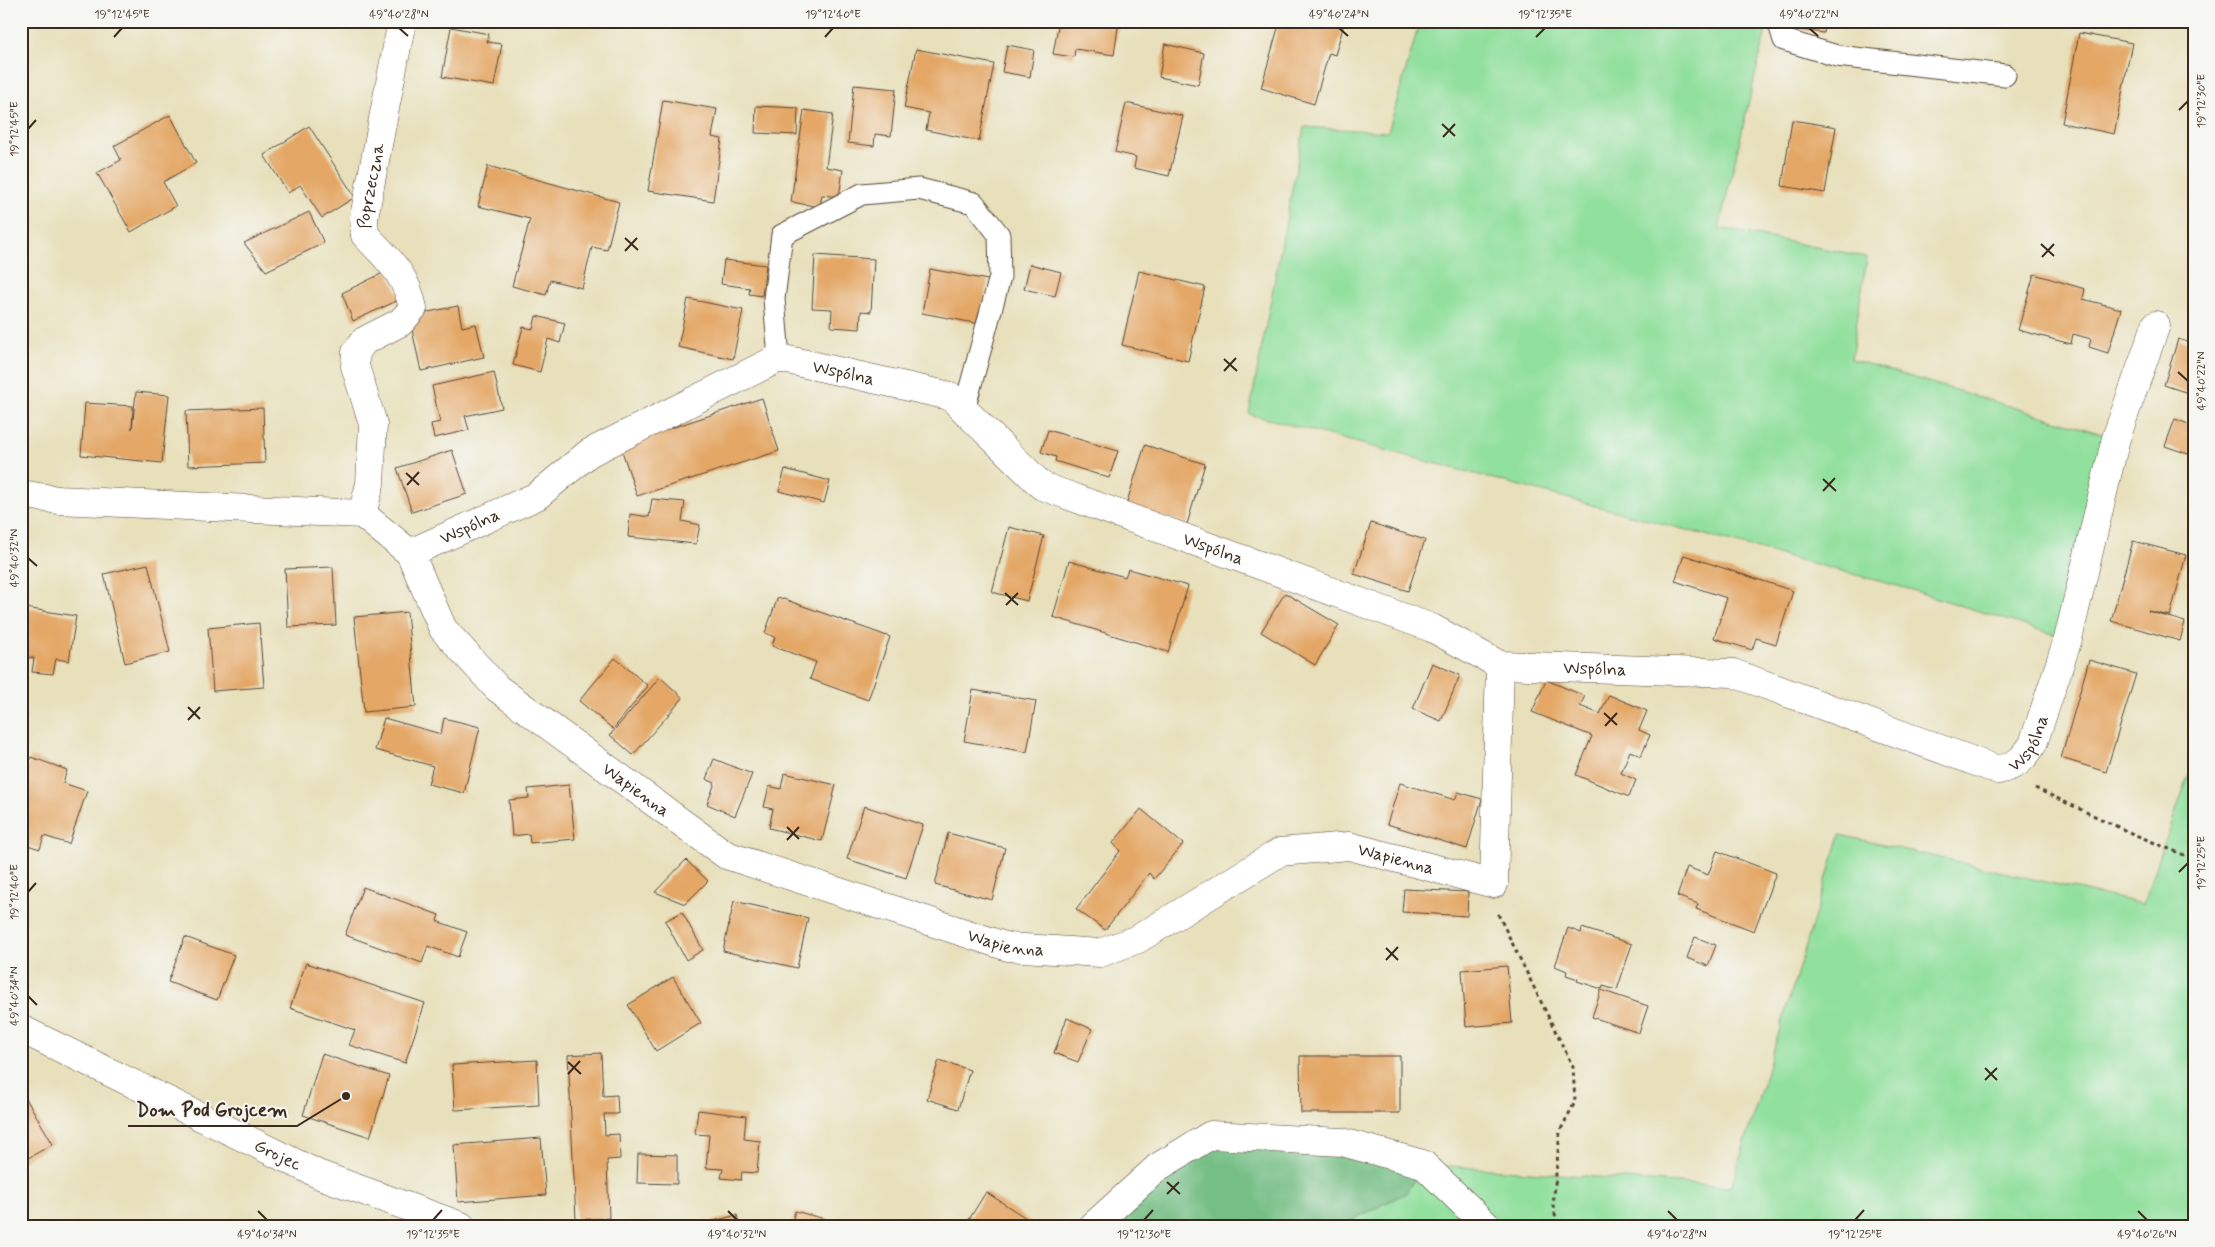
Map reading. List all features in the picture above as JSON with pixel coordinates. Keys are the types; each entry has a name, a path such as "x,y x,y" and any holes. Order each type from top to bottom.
{"street":[{"name":"Poprzeczna","path":"362,514 370,484 373,424 355,366 356,352 364,341 400,322 413,308 409,290 396,267 365,235 364,217 402,21"},
{"name":"Wspólna","path":"410,553 537,496 589,453 779,358 950,396 1042,486 1432,628 1500,665 1733,673 1998,770 2015,766 2025,758 2033,744 2068,639 2116,438 2156,325"},
{"path":"21,494 58,500 362,514 410,553"},
{"name":"Wapienna","path":"410,553 443,630 497,688 726,855 1008,947 1100,953 1138,939 1280,852 1349,846 1494,884"},
{"path":"1494,884 1500,665"},
{"name":"Grojec","path":"21,1029 320,1175 461,1226"},
{"path":"1093,1226 1158,1167 1211,1136 1342,1142 1423,1164 1487,1226"}],"lane":[{"path":"1778,21 1784,40 1837,56 2005,76"},
{"path":"779,358 774,299 782,235 862,194 919,189 974,203 999,234 1000,277 964,410"}],"path":[{"path":"1998,770 2133,834 2194,859"},
{"path":"1494,884 1489,894 1573,1067 1575,1102 1560,1131 1553,1206 1558,1226"}],"green space":[{"path":"1420,21 1768,21 1719,228 1867,257 1851,359 2116,438 2068,639 1905,588 1249,414 1304,127 1388,132"},
{"path":"2194,760 2194,1226 1340,1226 1406,1193 1423,1164 1731,1187 1840,835 2143,904"},
{"path":"1211,1135 1423,1164 1406,1193 1340,1226 1093,1226"}],"building":[{"path":"1059,21 1119,21 1114,55 1075,49 1074,57 1053,54"},
{"path":"1280,21 1336,21 1344,24 1335,55 1329,53 1314,104 1261,88"},
{"path":"1724,21 1740,21 1740,25 1724,23"},
{"path":"1801,21 1826,21 1824,33 1800,30"},
{"path":"451,27 489,34 487,42 502,44 494,86 442,77"},
{"path":"2079,33 2132,43 2114,134 2062,123"},
{"path":"1165,44 1204,53 1198,85 1159,77"},
{"path":"1007,45 1034,50 1030,77 1002,72"},
{"path":"916,49 994,64 979,141 926,130 929,113 904,108"},
{"path":"854,85 896,89 891,136 875,134 874,146 848,143"},
{"path":"663,100 717,109 712,137 722,139 713,201 648,191"},
{"path":"1126,103 1183,116 1169,176 1134,168 1136,157 1115,152"},
{"path":"756,106 798,108 797,135 755,133"},
{"path":"804,110 833,114 826,167 843,170 839,197 822,195 820,207 791,202"},
{"path":"170,115 196,163 163,182 176,206 131,232 97,173 121,160 114,146"},
{"path":"1792,120 1836,127 1825,193 1782,186"},
{"path":"309,126 355,197 322,218 300,185 288,193 264,155"},
{"path":"488,166 619,202 607,250 592,247 582,288 550,280 546,295 512,286 530,219 478,206"},
{"path":"309,212 324,243 266,271 244,243"},
{"path":"815,255 874,259 871,312 861,311 860,329 831,327 832,309 812,308"},
{"path":"724,260 766,265 762,296 749,294 750,288 721,284"},
{"path":"1030,264 1061,272 1055,296 1024,289"},
{"path":"930,269 988,280 980,324 922,313"},
{"path":"387,271 401,299 353,321 342,293"},
{"path":"1139,271 1205,287 1188,361 1122,345"},
{"path":"2034,274 2085,289 2083,299 2121,309 2108,353 2089,347 2091,339 2073,334 2071,344 2018,330"},
{"path":"688,299 743,310 733,359 678,347"},
{"path":"458,306 462,327 476,324 484,357 421,371 409,316"},
{"path":"536,316 565,323 560,343 548,339 540,372 513,365 523,327 533,329"},
{"path":"2178,339 2194,344 2194,395 2164,385"},
{"path":"494,372 502,408 465,416 469,430 434,438 431,424 440,422 432,386"},
{"path":"136,392 169,395 162,463 81,455 85,403 133,406 132,429"},
{"path":"762,398 779,451 637,496 620,445"},
{"path":"263,408 265,463 188,466 186,411"},
{"path":"2175,419 2194,426 2194,456 2165,446"},
{"path":"1048,430 1118,451 1109,478 1055,461 1056,457 1041,452"},
{"path":"1145,445 1205,464 1187,524 1126,505"},
{"path":"452,450 467,494 412,512 397,468"},
{"path":"785,469 830,481 824,503 779,491"},
{"path":"652,499 685,502 682,521 700,525 696,544 628,537 630,514 649,517"},
{"path":"1371,523 1425,540 1408,591 1354,574"},
{"path":"1009,527 1044,536 1027,601 992,592"},
{"path":"2133,541 2186,555 2170,616 2148,611 2185,622 2180,641 2111,621"},
{"path":"1684,555 1793,591 1776,644 1756,638 1752,650 1714,638 1727,598 1675,581"},
{"path":"1069,561 1125,577 1128,569 1188,586 1168,652 1053,617"},
{"path":"148,564 170,652 125,663 104,574"},
{"path":"333,567 336,625 288,627 285,569"},
{"path":"1285,593 1339,625 1315,665 1261,632"},
{"path":"778,597 890,637 868,700 810,679 816,662 772,646 775,637 765,633"},
{"path":"25,608 76,616 69,661 56,659 53,674 32,672 34,658 21,657 21,631"},
{"path":"407,612 416,707 364,712 354,617"},
{"path":"259,623 264,687 213,691 208,628"},
{"path":"615,658 648,686 613,729 579,701"},
{"path":"2089,660 2136,674 2106,772 2061,758"},
{"path":"1432,663 1460,675 1441,721 1413,709"},
{"path":"660,677 683,698 633,755 610,735"},
{"path":"1546,680 1585,696 1580,706 1600,714 1609,695 1647,711 1639,730 1650,735 1641,756 1630,751 1621,773 1636,780 1629,797 1576,775 1592,736 1532,712"},
{"path":"973,690 1036,701 1027,752 964,741"},
{"path":"384,718 441,734 444,718 480,727 464,793 428,784 433,766 375,750"},
{"path":"31,757 67,770 63,783 87,791 69,844 44,836 40,849 21,843 21,766 27,768"},
{"path":"714,759 752,774 735,816 707,804 715,783 706,779"},
{"path":"784,773 836,785 822,841 769,828 773,809 764,807 769,786 781,789"},
{"path":"1400,783 1455,800 1458,792 1482,799 1467,849 1387,824"},
{"path":"569,785 575,839 530,843 529,834 512,836 509,800 529,798 528,789"},
{"path":"864,806 923,825 906,878 847,859"},
{"path":"1141,809 1183,844 1154,879 1149,873 1105,930 1076,909 1120,851 1113,843"},
{"path":"948,833 1005,848 992,900 935,885"},
{"path":"1717,851 1776,873 1754,931 1696,909 1698,904 1677,896 1687,867 1708,875"},
{"path":"686,860 708,881 685,904 655,892"},
{"path":"363,887 439,915 437,921 467,932 458,957 428,946 422,963 345,935"},
{"path":"1404,889 1468,892 1467,916 1402,912"},
{"path":"734,901 808,918 797,968 723,951"},
{"path":"682,912 703,950 686,960 665,921"},
{"path":"1568,928 1581,933 1582,928 1632,944 1617,990 1603,986 1602,989 1577,981 1578,979 1566,975 1567,971 1555,966"},
{"path":"185,937 234,955 217,1000 168,982"},
{"path":"1695,937 1716,945 1708,966 1687,958"},
{"path":"306,963 425,1003 405,1063 349,1045 355,1030 290,1008"},
{"path":"1507,966 1512,1023 1466,1027 1462,970"},
{"path":"673,977 701,1023 656,1051 628,1005"},
{"path":"1601,990 1648,1006 1639,1033 1592,1017"},
{"path":"1067,1018 1092,1029 1078,1062 1054,1053"},
{"path":"601,1053 603,1096 617,1095 618,1114 604,1114 605,1135 619,1134 620,1159 607,1160 609,1218 576,1220 568,1055"},
{"path":"322,1054 389,1076 370,1137 303,1115"},
{"path":"1300,1056 1400,1056 1400,1113 1301,1113"},
{"path":"537,1060 539,1105 455,1110 452,1065"},
{"path":"939,1060 970,1070 958,1109 927,1099"},
{"path":"21,1090 53,1144 21,1162"},
{"path":"698,1110 746,1116 744,1139 760,1141 757,1173 742,1172 741,1180 721,1178 723,1169 706,1168 709,1135 695,1134"},
{"path":"541,1138 546,1195 458,1202 454,1145"},
{"path":"638,1154 677,1155 677,1184 637,1183"},
{"path":"986,1192 1032,1222 1029,1226 965,1226"},
{"path":"795,1211 847,1225 847,1226 791,1226"},
{"path":"737,1215 740,1226 698,1226 698,1225"}],"place":[{"name":"Dom Pod Grojcem","path":"346,1096"}]}
